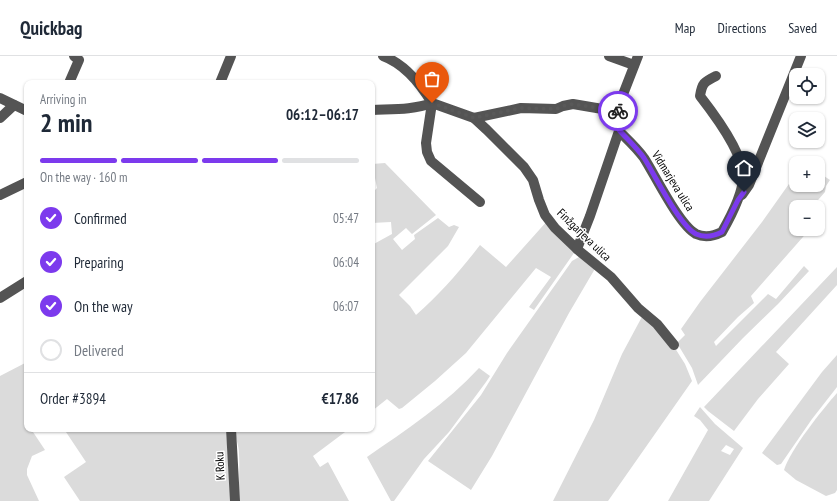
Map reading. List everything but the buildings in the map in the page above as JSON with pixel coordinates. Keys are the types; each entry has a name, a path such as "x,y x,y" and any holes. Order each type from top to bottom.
{"street":[{"path":"70,80 78,60 74,56"},
{"path":"221,80 231,56"},
{"path":"383,56 404,68 416,81 432,103 426,143 427,152 431,161 480,202"},
{"path":"577,249 590,216 619,130 622,97 636,61 609,56"},
{"name":"Vidmarjeva ulica","path":"619,130 642,156 676,212 694,233 703,236 714,236 722,232 738,200 749,184 800,56"},
{"name":"Vidmarjeva ulica","path":"716,76 704,82 700,96 729,138 740,162 743,177 738,200"},
{"path":"0,98 24,110"},
{"path":"375,110 422,107 432,103"},
{"name":"Finžgarjeva ulica","path":"432,103 474,118 524,167 533,180 545,215 577,249 611,277 638,308 657,324 674,345"},
{"path":"474,118 521,108 556,109 573,104 620,112"},
{"path":"0,118 14,105"},
{"path":"0,195 24,183"},
{"path":"0,298 24,283"},
{"name":"K Roku","path":"231,432 235,501"}],"shaded area":[{"path":"385,163 436,215 412,234 406,228 393,239 402,250 415,239 414,235 438,218 449,227 454,225 459,227 448,246 399,295 410,306 416,315 450,282 480,245 506,267 548,220 574,253 534,310 529,307 551,277 536,268 466,353 435,381 399,409 387,399 375,409 375,243 392,234 391,222 375,223 375,190 377,188 375,164"},
{"path":"825,177 830,180 826,186 825,192"},
{"path":"789,184 789,192 825,192 818,200 789,200 789,236 804,236 751,296 754,303 714,342 716,346 768,294 776,299 804,266 809,271 698,385 692,368 677,343 685,335 681,329"},
{"path":"579,257 596,267 569,313 492,456 471,490 428,461 481,395 507,353 572,261"},
{"path":"837,267 837,285 776,352 789,364 758,399 734,431 704,407"},
{"path":"644,313 673,345 685,364 692,381 608,501 553,501 594,420 622,354"},
{"path":"837,355 837,387 812,419 781,464 777,465 762,453 822,372"},
{"path":"24,364 24,432 33,432 45,450 32,456 27,469 27,475 39,501 0,501 0,376"},
{"path":"479,368 490,376 449,432 424,459 394,501 391,501 367,457 440,404 467,381"},
{"path":"837,393 837,490 835,493 826,496 796,480 784,470 799,441"},
{"path":"700,407 715,424 743,448 709,501 668,501 708,430 700,420 694,416","holes":["726,445 734,449 730,455 721,451"]},
{"path":"66,432 226,432 231,501 80,501 64,477 86,462"},
{"path":"236,432 345,432 313,456 320,467 328,462 349,501 240,501 239,451"}],"way so far":[{"path":"432,103 474,118 521,108 556,109 573,104 618,111"}],"route":[{"path":"618,111 620,112 619,130 642,156 676,212 694,233 703,236 714,236 722,232 738,200 744,192"}]}
